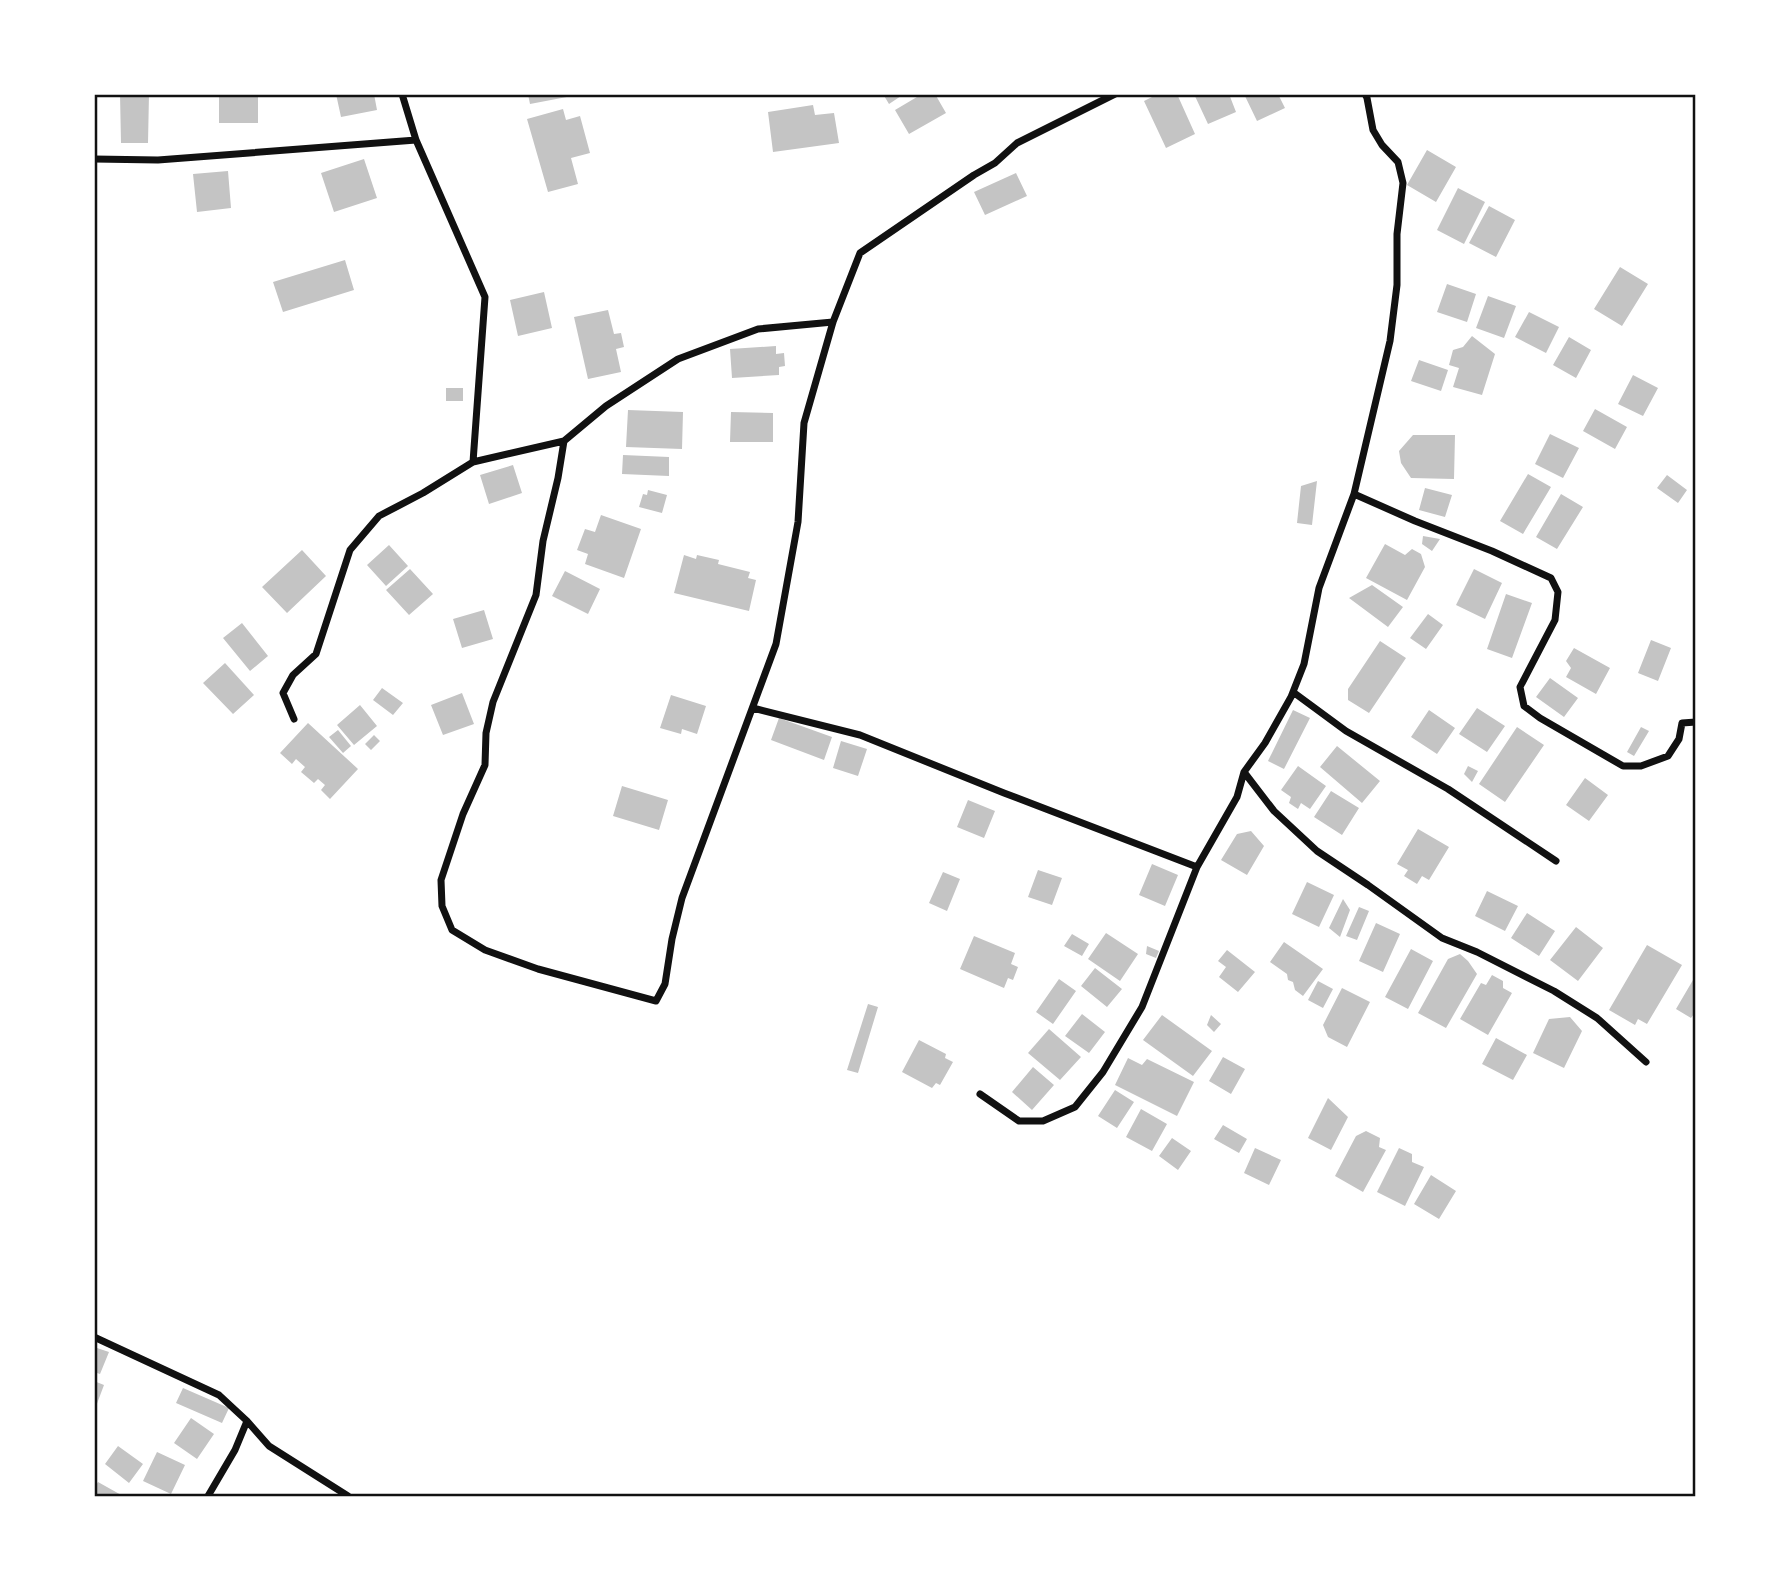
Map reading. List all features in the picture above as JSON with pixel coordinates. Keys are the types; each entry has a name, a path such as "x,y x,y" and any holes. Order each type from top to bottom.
{"street":[{"path":"402,94 416,140 485,297 473,462"},
{"path":"564,440 543,541 536,595 493,702 486,733 485,765 463,814 441,880 442,906 452,930 485,950 538,969 656,1001 665,984 682,898 776,644 798,522 804,424 832,323 860,253 995,163 1017,143 1115,94"},
{"path":"980,1094 1019,1121 1043,1121 1075,1107 1103,1072 1142,1007 1197,867 1237,797 1244,772 1265,743 1293,692 1304,664 1319,588 1354,494 1390,341 1397,285 1397,234 1403,183 1398,162 1382,145 1373,130 1365,94"},
{"path":"94,159 158,160 416,140"},
{"path":"294,719 283,693 293,675 316,654 350,550 379,516 473,462 564,440 606,406 678,359 758,329 832,323"},
{"path":"1354,494 1550,578 1558,592 1555,620 1520,687 1524,706 1540,718 1623,766 1641,766 1668,756 1679,739 1682,723 1696,722"},
{"path":"1293,692 1346,731 1448,789 1556,861"},
{"path":"753,708 860,735 1197,867"},
{"path":"1244,772 1274,811 1317,851 1442,938 1477,952 1565,998 1597,1018 1646,1062"},
{"path":"94,1337 219,1395 270,1446 348,1496"},
{"path":"208,1496 235,1450 247,1421"}],"building":[{"path":"120,94 149,94 148,143 121,143"},
{"path":"219,94 258,94 258,123 219,123"},
{"path":"336,94 374,94 377,110 341,117"},
{"path":"528,94 572,94 572,96 530,104"},
{"path":"883,94 904,94 889,104"},
{"path":"922,94 935,94 946,113 909,134 895,110"},
{"path":"1158,94 1177,94 1195,134 1166,148 1144,101"},
{"path":"1194,94 1229,94 1236,112 1208,124"},
{"path":"1244,94 1278,94 1285,108 1257,121"},
{"path":"813,105 815,115 834,113 839,143 773,152 768,112"},
{"path":"563,109 566,120 580,116 590,153 571,158 578,184 548,192 527,119"},
{"path":"1427,150 1456,167 1436,202 1407,185"},
{"path":"364,159 377,198 334,212 321,173"},
{"path":"228,171 231,208 197,212 193,174"},
{"path":"1016,173 1027,196 985,215 974,192"},
{"path":"1458,188 1485,202 1464,244 1437,230"},
{"path":"1489,206 1515,220 1496,257 1469,243"},
{"path":"345,260 354,290 283,312 273,282"},
{"path":"1620,267 1648,284 1622,326 1594,309"},
{"path":"1447,284 1476,294 1467,322 1437,312"},
{"path":"544,292 552,328 518,336 510,300"},
{"path":"1488,296 1516,306 1504,338 1476,328"},
{"path":"608,310 614,334 621,333 624,347 616,349 621,372 588,379 574,317"},
{"path":"1529,312 1559,327 1546,353 1515,337"},
{"path":"1472,336 1495,354 1482,395 1453,387 1459,368 1449,365 1453,350 1463,347"},
{"path":"1569,337 1591,350 1576,378 1553,365"},
{"path":"776,346 776,354 784,353 785,366 779,367 779,375 732,378 730,349"},
{"path":"1419,360 1448,370 1441,391 1411,381"},
{"path":"1633,375 1658,388 1643,416 1618,404"},
{"path":"446,388 463,388 463,401 446,401"},
{"path":"1595,409 1627,427 1615,449 1583,431"},
{"path":"628,410 683,412 682,449 626,447"},
{"path":"731,412 773,413 773,442 730,442"},
{"path":"1550,434 1579,448 1563,478 1535,464"},
{"path":"1413,435 1455,435 1454,479 1411,478 1401,463 1399,451"},
{"path":"623,455 669,457 669,476 622,474"},
{"path":"513,465 522,493 489,504 480,475"},
{"path":"1528,474 1551,487 1523,534 1500,521"},
{"path":"1667,475 1687,490 1678,503 1657,488"},
{"path":"1317,481 1312,525 1297,523 1301,486"},
{"path":"1425,488 1452,495 1445,517 1419,510"},
{"path":"648,490 667,495 662,513 639,507 643,494 647,495"},
{"path":"1561,494 1583,507 1557,549 1536,537"},
{"path":"601,515 641,529 624,578 585,564 588,554 577,550 585,529 595,532"},
{"path":"1423,536 1440,539 1432,551 1422,544"},
{"path":"1385,544 1405,555 1412,549 1421,554 1425,567 1407,600 1366,578"},
{"path":"389,545 408,566 386,586 367,565"},
{"path":"302,550 326,576 287,613 262,587"},
{"path":"684,555 696,559 697,555 719,560 718,564 750,572 748,578 756,580 749,611 674,593"},
{"path":"410,569 433,594 409,615 386,590"},
{"path":"1474,569 1502,583 1485,619 1456,605"},
{"path":"565,571 600,589 588,614 552,596"},
{"path":"1372,585 1403,607 1388,627 1349,598"},
{"path":"1506,594 1532,603 1512,658 1487,649"},
{"path":"484,610 493,639 462,648 453,619"},
{"path":"1428,614 1443,625 1426,649 1410,638"},
{"path":"242,623 268,656 250,671 223,638"},
{"path":"1651,640 1671,648 1658,681 1638,673"},
{"path":"1380,641 1406,658 1369,713 1348,700 1348,689"},
{"path":"1574,648 1610,668 1596,694 1566,677 1571,668 1566,661"},
{"path":"225,663 254,695 233,714 203,683"},
{"path":"1550,678 1578,698 1564,717 1536,697"},
{"path":"382,688 403,703 393,715 373,700"},
{"path":"462,693 474,724 443,735 431,705"},
{"path":"671,695 706,706 697,734 682,729 681,734 660,728"},
{"path":"360,705 377,726 354,745 337,725"},
{"path":"1477,708 1505,726 1487,752 1459,734"},
{"path":"1293,710 1310,718 1284,769 1268,761"},
{"path":"1429,710 1455,728 1437,754 1411,737"},
{"path":"779,718 832,737 824,760 771,740"},
{"path":"308,723 358,769 330,799 321,790 325,785 318,779 314,783 301,772 305,767 296,759 292,764 280,753"},
{"path":"1517,727 1544,745 1505,802 1479,784"},
{"path":"1641,727 1649,731 1634,756 1627,752"},
{"path":"338,730 351,746 343,753 329,737"},
{"path":"374,735 380,741 371,750 365,744"},
{"path":"841,741 867,749 858,776 833,768"},
{"path":"1337,746 1380,781 1362,803 1320,767"},
{"path":"1298,766 1326,786 1310,809 1301,803 1298,809 1289,803 1291,797 1281,790"},
{"path":"1468,766 1478,771 1472,782 1464,774"},
{"path":"1585,778 1608,795 1589,821 1566,805"},
{"path":"622,786 668,800 659,830 613,816"},
{"path":"1331,791 1359,808 1342,835 1314,817"},
{"path":"968,800 995,811 984,838 957,827"},
{"path":"1418,829 1449,847 1429,880 1422,876 1417,884 1404,876 1408,870 1397,864"},
{"path":"1251,831 1264,846 1247,875 1221,860 1237,834"},
{"path":"1152,864 1178,875 1165,906 1139,895"},
{"path":"1038,870 1062,878 1052,905 1028,897"},
{"path":"943,872 960,879 947,911 929,903"},
{"path":"1307,882 1334,895 1319,927 1292,914"},
{"path":"1487,891 1518,906 1505,931 1475,916"},
{"path":"1343,899 1350,910 1340,937 1329,928"},
{"path":"1359,907 1369,911 1357,940 1346,936"},
{"path":"1527,913 1555,931 1539,956 1511,938"},
{"path":"1376,923 1400,934 1383,972 1359,961"},
{"path":"1576,927 1603,948 1578,981 1550,960"},
{"path":"1106,933 1138,954 1120,981 1088,959"},
{"path":"1072,934 1089,944 1082,956 1064,946"},
{"path":"974,936 1015,953 1011,964 1018,967 1013,980 1008,978 1004,988 960,969"},
{"path":"1284,942 1323,969 1303,996 1295,990 1287,974 1270,962"},
{"path":"1647,945 1682,965 1647,1024 1638,1019 1635,1025 1609,1010"},
{"path":"1147,946 1159,951 1156,958 1146,954"},
{"path":"1411,949 1433,961 1408,1009 1385,997"},
{"path":"1227,950 1255,972 1238,992 1219,977 1226,967 1218,961"},
{"path":"1460,954 1477,974 1446,1028 1418,1013 1448,959"},
{"path":"1095,968 1122,989 1107,1007 1081,986"},
{"path":"1492,975 1503,981 1503,988 1512,993 1488,1035 1460,1019 1481,983 1486,985"},
{"path":"1059,979 1076,991 1053,1024 1036,1012"},
{"path":"1693,980 1696,982 1696,1011 1691,1018 1676,1009"},
{"path":"1318,981 1333,989 1323,1008 1308,1000"},
{"path":"1342,988 1370,1002 1347,1047 1328,1037 1323,1025"},
{"path":"868,1004 878,1007 858,1073 847,1070"},
{"path":"1082,1014 1105,1032 1089,1053 1065,1036"},
{"path":"1162,1015 1212,1051 1193,1076 1143,1040"},
{"path":"1211,1015 1221,1024 1214,1032 1207,1025"},
{"path":"1570,1017 1582,1031 1564,1068 1533,1053 1549,1019"},
{"path":"1049,1029 1081,1057 1060,1080 1028,1053"},
{"path":"1496,1038 1527,1055 1513,1080 1482,1064"},
{"path":"919,1040 946,1054 945,1058 953,1062 940,1085 936,1083 932,1088 902,1072"},
{"path":"1223,1057 1245,1069 1231,1094 1209,1081"},
{"path":"1128,1058 1142,1065 1147,1059 1194,1082 1177,1116 1115,1085"},
{"path":"1033,1067 1054,1085 1032,1110 1012,1092"},
{"path":"1115,1090 1134,1102 1117,1128 1098,1116"},
{"path":"1328,1098 1348,1117 1331,1150 1308,1138"},
{"path":"1141,1109 1167,1124 1152,1151 1126,1137"},
{"path":"1223,1125 1247,1139 1239,1153 1214,1139"},
{"path":"1366,1131 1380,1138 1379,1147 1386,1150 1363,1192 1335,1176 1356,1136"},
{"path":"1172,1138 1191,1151 1178,1170 1159,1156"},
{"path":"1255,1148 1281,1160 1269,1185 1244,1173"},
{"path":"1399,1148 1412,1154 1412,1162 1424,1167 1405,1206 1377,1192"},
{"path":"1431,1175 1456,1191 1439,1219 1414,1204"},
{"path":"94,1347 109,1352 100,1374 94,1372"},
{"path":"94,1381 104,1385 95,1409 94,1409"},
{"path":"183,1388 229,1408 222,1423 176,1403"},
{"path":"191,1418 214,1434 197,1459 174,1443"},
{"path":"118,1446 143,1464 129,1483 105,1464"},
{"path":"157,1452 185,1465 171,1494 143,1481"},
{"path":"98,1482 123,1496 94,1496"}]}
